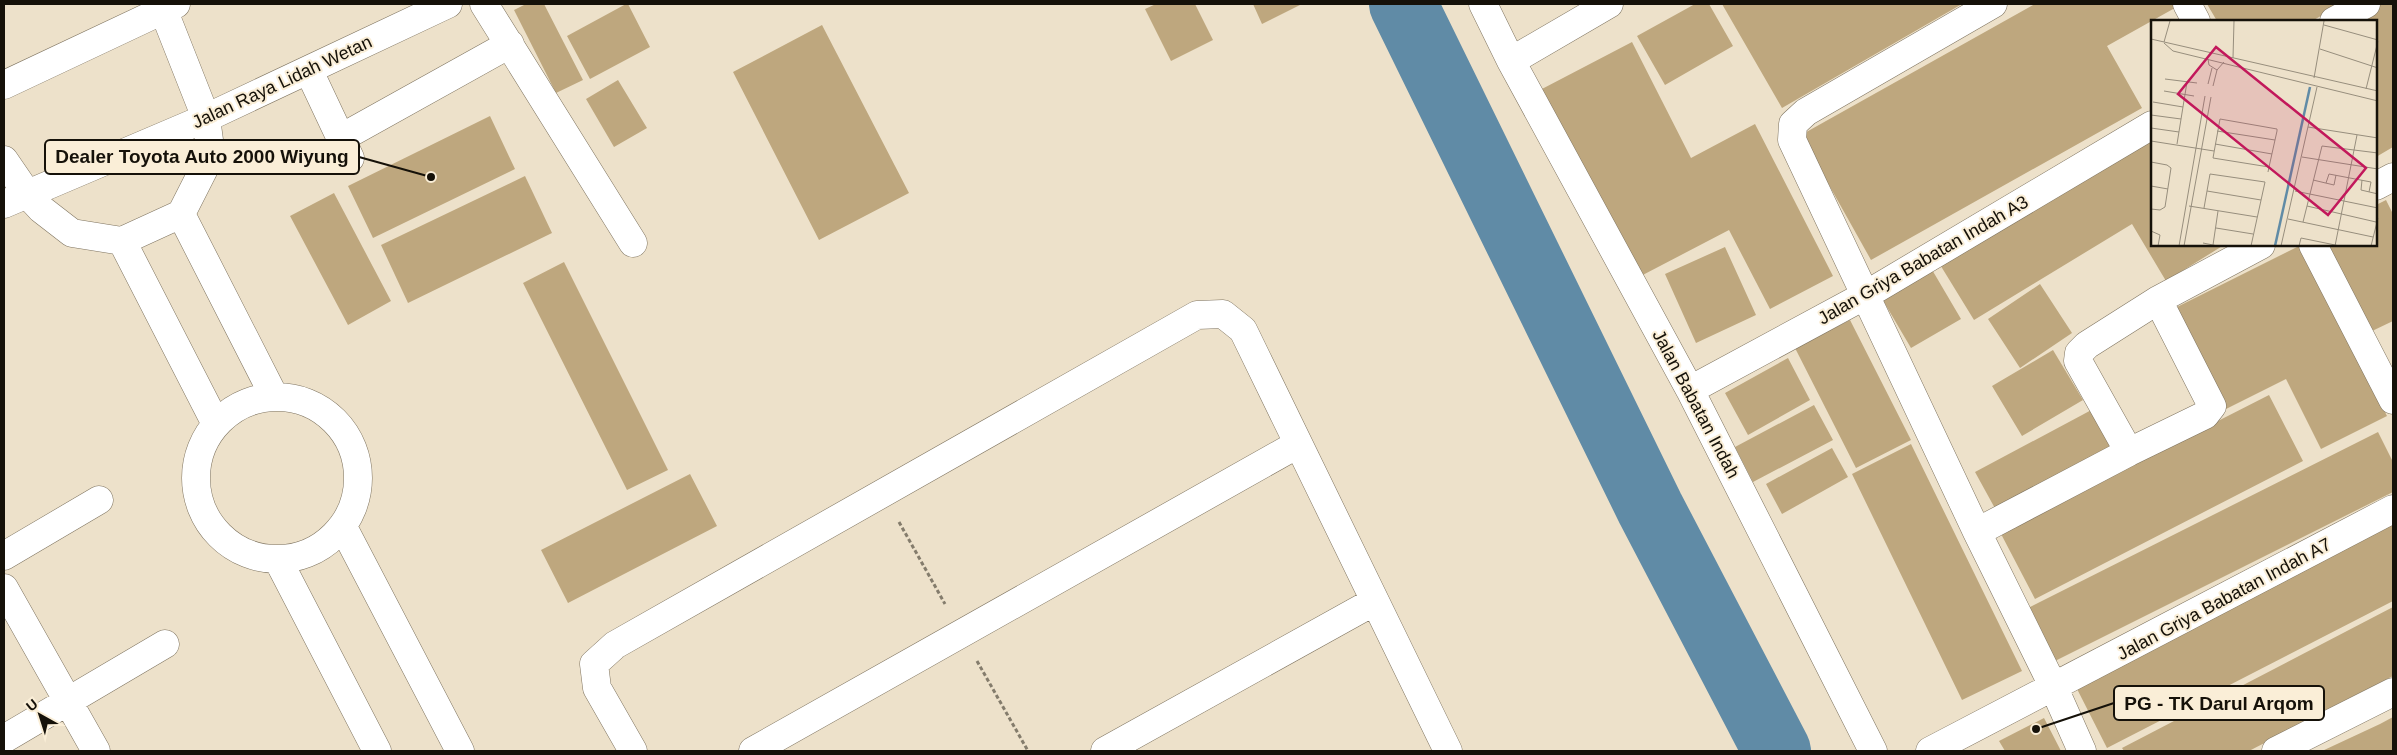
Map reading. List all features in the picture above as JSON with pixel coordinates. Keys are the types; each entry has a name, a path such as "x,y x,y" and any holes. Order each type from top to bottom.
{"street":[{"name":"Jalan Raya Lidah Wetan","path":"16,200 206,118 448,4"},
{"path":"484,4 633,243"},
{"name":"Jalan Babatan Indah","path":"1483,4 1511,61 1690,390 1874,751"},
{"path":"1511,61 1610,4"},
{"path":"1993,4 1806,112 1793,124 1792,140 1864,296 2054,688 2082,751"},
{"path":"2186,4 2195,20"},
{"path":"2336,20 2366,4"},
{"path":"4,85 169,7 206,118 211,155 181,214 122,241 72,233 41,209 16,200 4,160"},
{"path":"309,70 345,148 510,44"},
{"name":"Jalan Griya Babatan Indah A3","path":"1690,390 1864,296 2151,126"},
{"path":"2377,185 2393,177"},
{"path":"181,214 274,396"},
{"path":"122,241 216,424"},
{"path":"2129,452 2078,361 2079,353 2087,345 2158,300 2259,246"},
{"path":"2314,246 2393,400"},
{"path":"1977,532 2129,452 2205,416 2212,406 2158,300"},
{"path":"633,751 597,688 594,664 615,645 1197,314 1223,314 1243,330 1446,751"},
{"path":"274,396 310,403 340,425 356,457 358,493 343,527 314,551 278,560 247,555 221,538 202,513 195,482 200,451 216,424 242,404 274,396"},
{"path":"753,751 1298,444"},
{"path":"4,556 99,500"},
{"name":"Jalan Griya Babatan Indah A7","path":"1930,751 2054,688 2393,509"},
{"path":"343,527 460,751"},
{"path":"278,560 377,751"},
{"path":"4,588 96,751"},
{"path":"1105,751 1374,601"},
{"path":"4,739 165,644"},
{"path":"2276,751 2393,692"}],"building":[{"path":"526,4 544,4 583,80 556,93 514,10"},
{"path":"628,4 650,47 590,79 567,36"},
{"path":"1156,4 1195,4 1213,40 1171,61 1145,9"},
{"path":"1253,4 1302,4 1262,24"},
{"path":"1695,4 1709,4 1733,46 1665,85 1637,36"},
{"path":"1722,4 1962,4 1782,108"},
{"path":"2035,4 2182,4 2107,46 2142,108 1871,260 1801,135"},
{"path":"2207,4 2342,4 2314,20 2216,20"},
{"path":"2368,4 2393,4 2393,147 2377,156 2377,20 2338,20"},
{"path":"822,25 909,193 819,240 733,72"},
{"path":"1632,42 1691,158 1755,124 1833,276 1770,309 1729,230 1637,278 1540,90"},
{"path":"618,80 647,128 614,147 586,99"},
{"path":"490,116 515,169 373,238 348,186"},
{"path":"2148,136 2151,140 2151,246 2222,246 2166,281 2132,224 1974,320 1939,263"},
{"path":"525,176 552,233 408,303 381,245"},
{"path":"334,193 391,301 348,325 290,216"},
{"path":"2386,200 2393,214 2393,321 2370,332 2329,246 2377,246 2377,204"},
{"path":"2302,246 2387,416 2321,449 2286,379 2222,411 2171,310"},
{"path":"1725,247 1756,315 1696,343 1665,274"},
{"path":"564,262 668,470 627,490 523,283"},
{"path":"1931,268 1961,319 1911,348 1881,297"},
{"path":"2040,284 2072,333 2020,368 1988,319"},
{"path":"1850,320 1911,440 1856,468 1795,348"},
{"path":"2053,350 2083,400 2022,436 1992,386"},
{"path":"1788,358 1810,400 1748,435 1725,393"},
{"path":"2269,395 2303,461 2035,599 2000,532"},
{"path":"1814,405 1833,440 1753,482 1735,447"},
{"path":"2097,407 2119,446 1997,512 1975,472"},
{"path":"2378,432 2393,462 2393,492 2049,664 2022,611"},
{"path":"1911,444 2022,671 1962,700 1852,474"},
{"path":"1832,448 1848,477 1782,514 1766,484"},
{"path":"690,474 717,526 568,603 541,550"},
{"path":"2393,519 2393,601 2107,748 2074,683"},
{"path":"2393,607 2393,676 2249,751 2124,751 2122,748"},
{"path":"2393,717 2393,751 2322,751 2380,724"},
{"path":"2044,718 2061,751 2005,751 1999,741"}],"waterway":[{"path":"1403,4 1650,508 1777,751"}],"place":[{"name":"Dealer Toyota Auto 2000 Wiyung","path":"431,177"},
{"name":"PG - TK Darul Arqom","path":"2036,729"}]}
